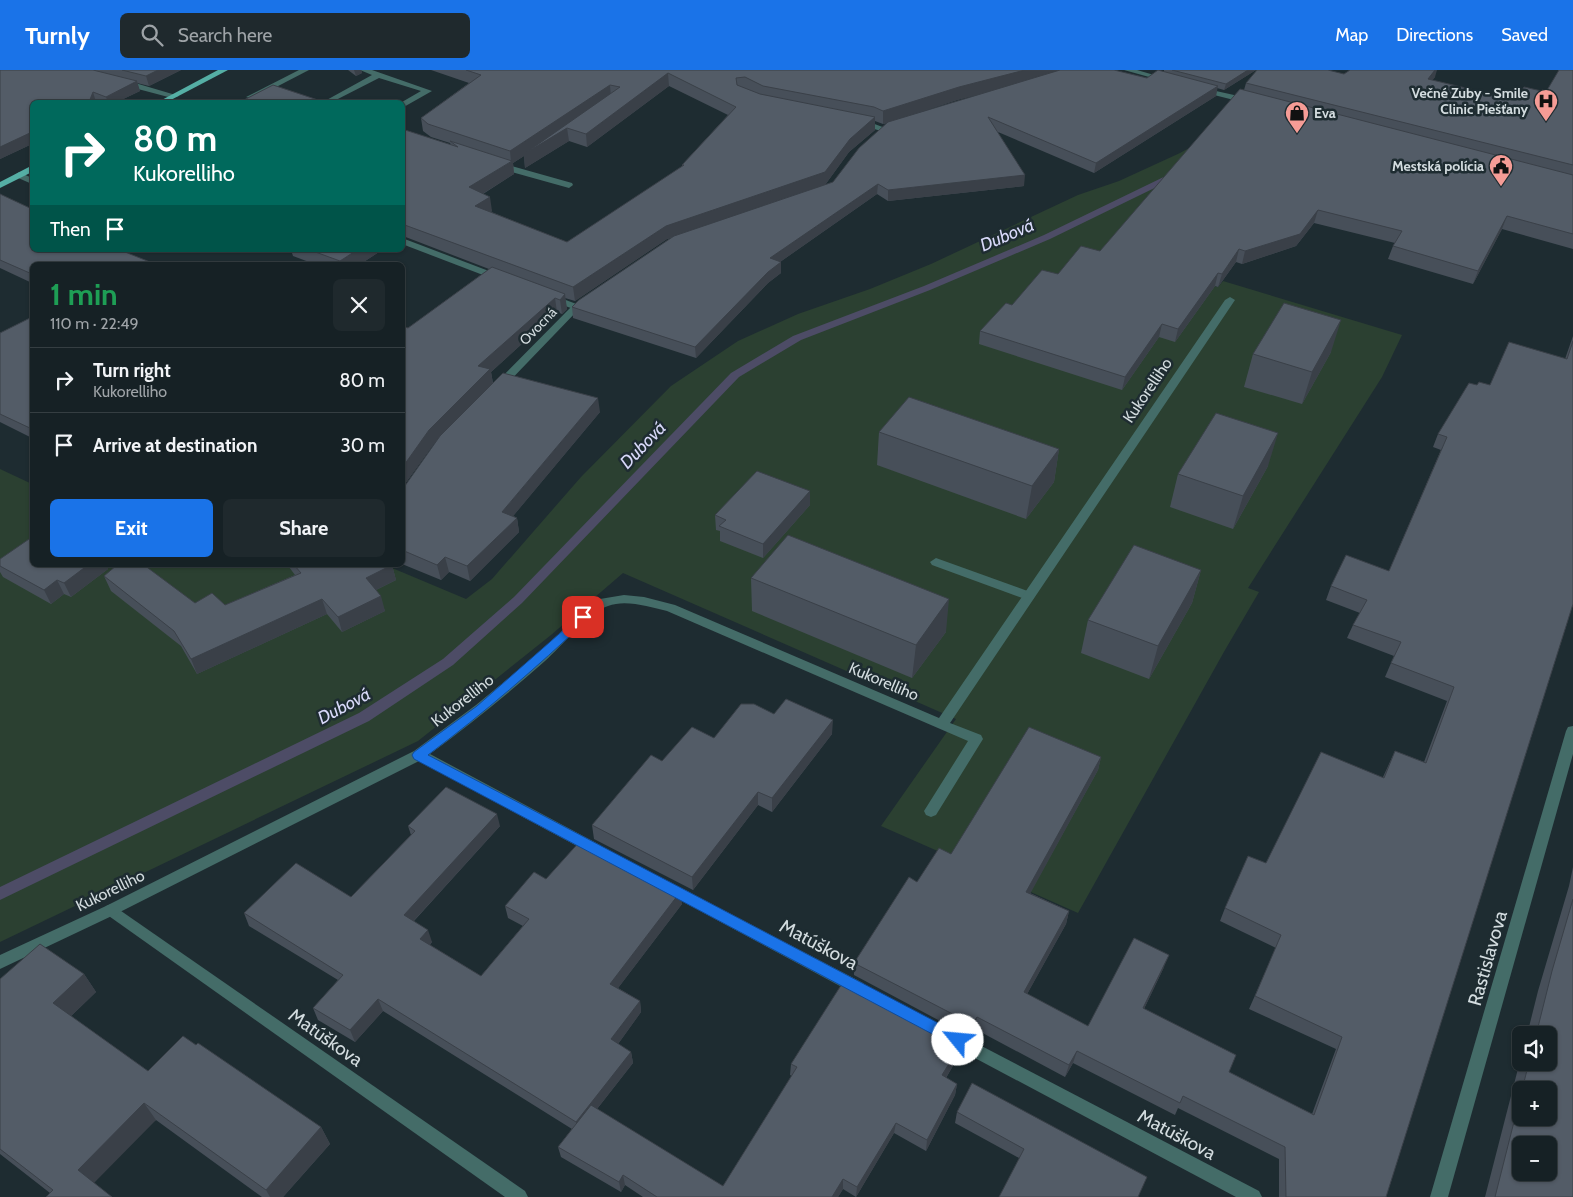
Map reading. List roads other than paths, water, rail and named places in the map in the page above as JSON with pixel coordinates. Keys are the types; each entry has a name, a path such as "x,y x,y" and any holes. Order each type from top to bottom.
{"main road":[{"path":"166,100 224,70"},
{"path":"0,185 30,170"}],"street":[{"path":"250,97 305,70"},
{"path":"364,70 428,91 405,104"},
{"path":"1128,70 1177,82"},
{"path":"331,100 378,75"},
{"path":"115,80 175,96"},
{"path":"1196,87 1257,103"},
{"path":"844,118 888,128 872,140"},
{"path":"491,163 517,166 568,184"},
{"path":"19,175 30,180"},
{"path":"405,242 512,283"},
{"path":"540,293 576,307"},
{"name":"Ovocná","path":"494,392 576,307 592,296"},
{"name":"Kukorelliho","path":"942,725 1230,300"},
{"path":"936,562 1029,596"},
{"name":"Kukorelliho","path":"0,962 110,910 418,755 494,698 542,657 583,617 604,602 624,599 644,601 671,608 976,739 932,811"},
{"name":"Rastislavova","path":"1438,1197 1573,731"},
{"path":"418,755 612,858"},
{"name":"Matúškova","path":"656,881 876,997"},
{"name":"Matúškova","path":"110,910 519,1197"},
{"name":"Matúškova","path":"937,1030 1253,1197"}],"waterway":[{"name":"Dubová","path":"0,894 364,717 448,662 518,600 735,375 797,338 927,288 1047,237 1174,175"}],"place":[{"name":"Večné Zuby - Smile Clinic Piešťany","path":"1546,122"},
{"name":"Eva","path":"1297,134"},
{"name":"Mestská polícia","path":"1501,187"}]}
